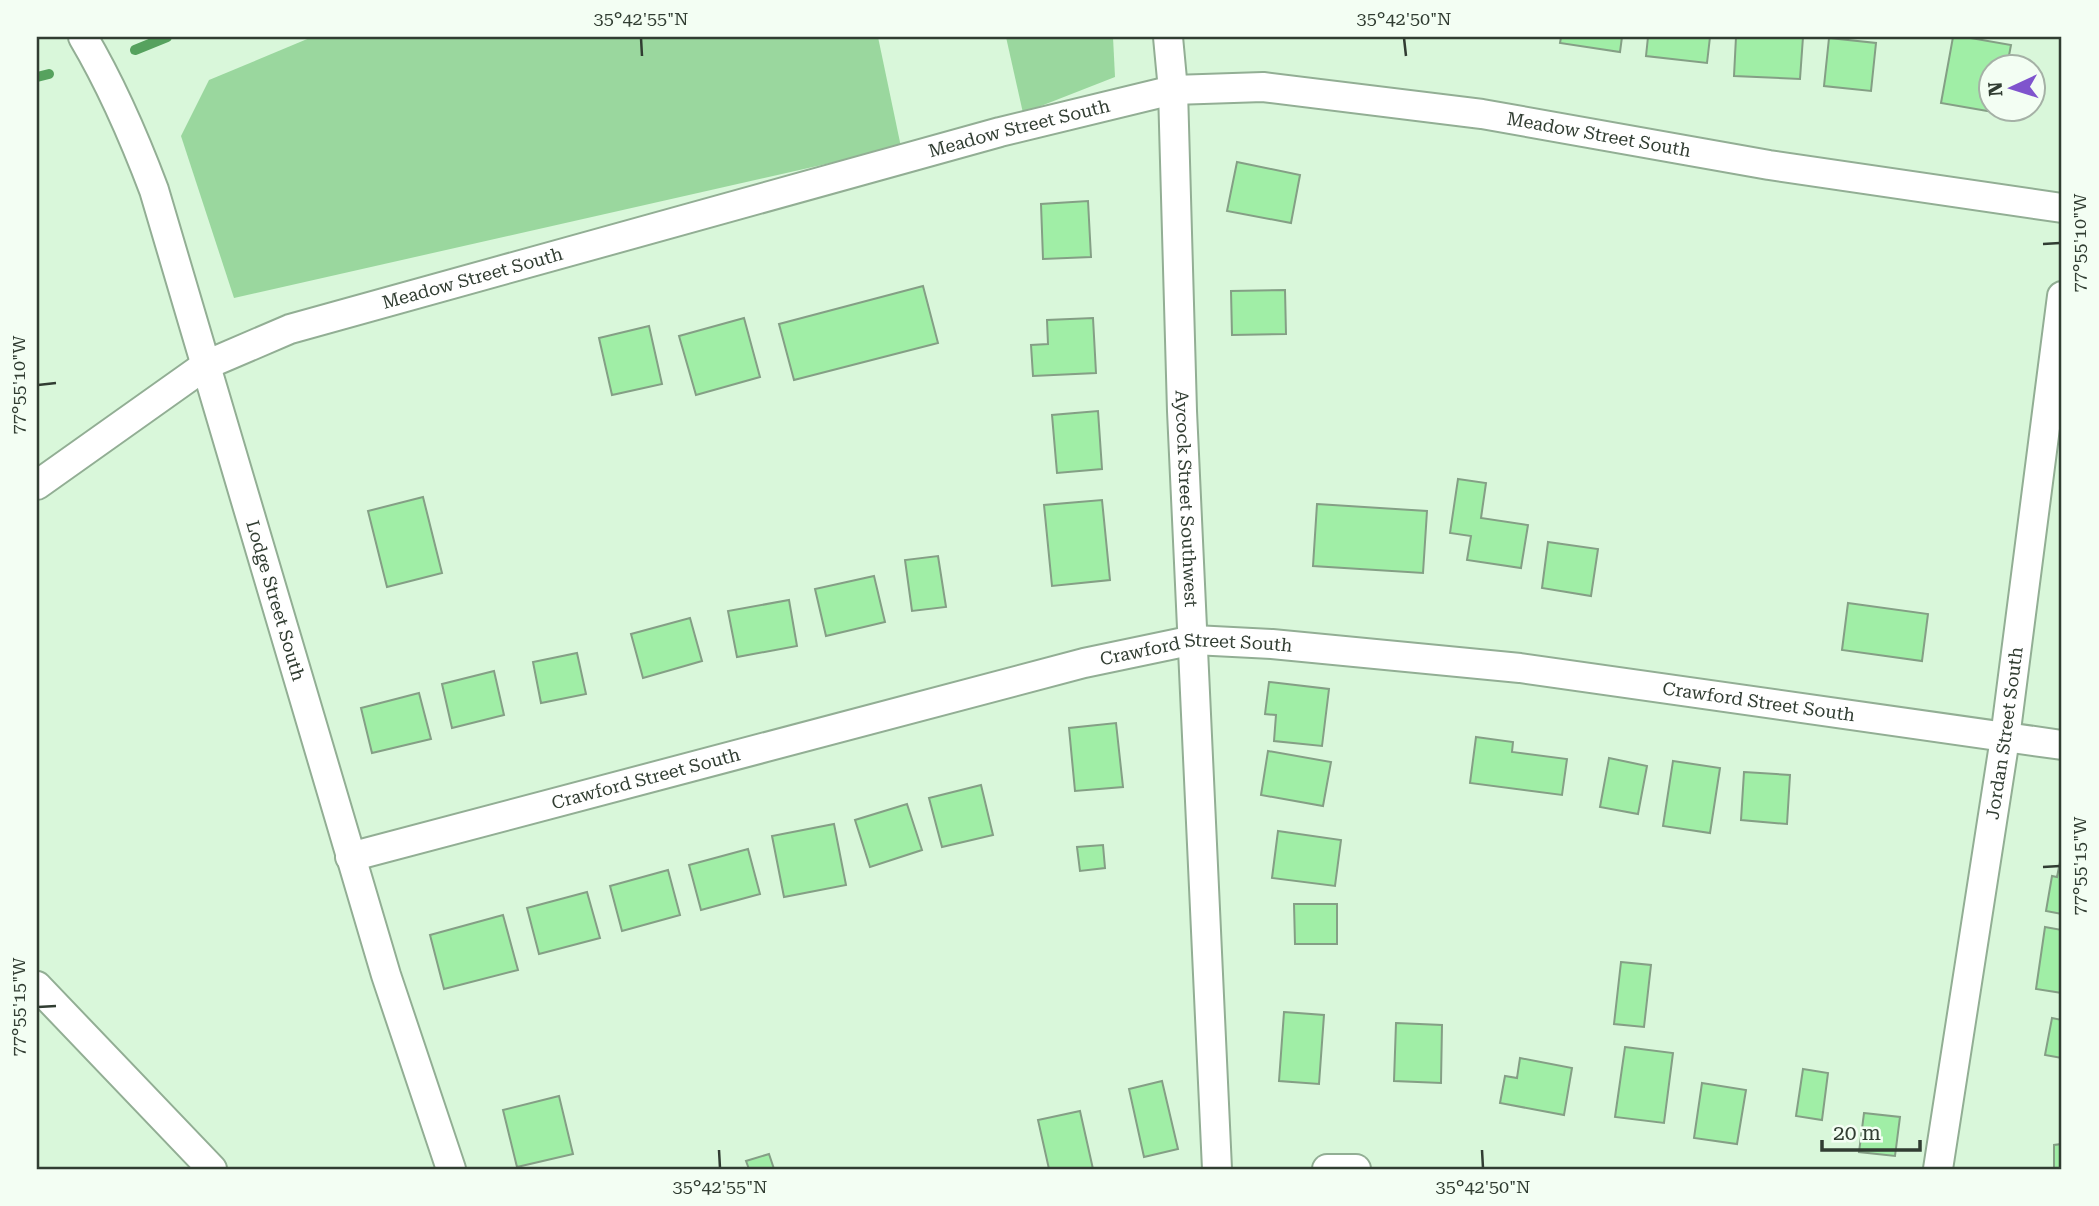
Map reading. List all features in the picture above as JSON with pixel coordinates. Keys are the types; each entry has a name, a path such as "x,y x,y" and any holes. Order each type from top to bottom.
{"street":[{"name":"Lodge Street South","path":"83,37 105,73 154,190 386,975 451,1169"},
{"name":"Aycock Street Southwest","path":"1168,37 1173,90 1182,411 1217,1169"},
{"name":"Meadow Street South","path":"37,485 206,365 290,329 1000,132 1173,90 1263,87 1482,114 1769,165 2062,208"},
{"name":"Jordan Street South","path":"1938,1169 2005,738 2062,296"},
{"name":"Crawford Street South","path":"351,857 1084,663 1194,640 1272,644 1520,668 2062,745"},
{"path":"37,986 212,1169"},
{"path":"1327,1169 1356,1169"}],"green space":[{"path":"312,37 878,37 901,147 234,298 181,136 209,80"},
{"path":"1006,37 1113,37 1115,77 1023,113"}],"building":[{"path":"1561,37 1622,37 1620,52 1560,43"},
{"path":"1648,37 1710,37 1707,63 1646,56"},
{"path":"1736,37 1803,37 1800,79 1734,76"},
{"path":"1953,37 2011,45 2010,52 1976,52 1976,109 1941,103"},
{"path":"1829,38 1876,43 1871,91 1824,86"},
{"path":"1237,162 1300,175 1291,223 1227,211"},
{"path":"1088,201 1091,257 1043,259 1041,204"},
{"path":"923,286 938,343 794,380 779,324"},
{"path":"1285,290 1286,334 1232,335 1231,291"},
{"path":"744,318 760,377 696,395 679,336"},
{"path":"1093,318 1096,373 1033,376 1031,345 1048,344 1047,320"},
{"path":"649,326 662,384 612,395 599,338"},
{"path":"1098,411 1102,469 1057,473 1052,415"},
{"path":"1458,479 1486,483 1481,518 1528,525 1521,568 1467,560 1471,536 1450,533"},
{"path":"423,497 442,573 387,587 368,511"},
{"path":"1102,500 1110,580 1052,586 1044,505"},
{"path":"1317,504 1427,511 1423,573 1313,566"},
{"path":"1548,542 1598,549 1591,596 1542,588"},
{"path":"938,556 946,607 912,611 905,560"},
{"path":"874,576 885,622 826,636 815,589"},
{"path":"789,600 797,646 737,657 728,611"},
{"path":"1848,603 1928,614 1922,661 1842,650"},
{"path":"690,618 702,661 643,678 631,634"},
{"path":"577,653 586,694 541,703 533,662"},
{"path":"494,671 504,715 452,728 442,684"},
{"path":"1269,682 1329,689 1322,746 1274,741 1276,715 1265,714"},
{"path":"419,693 431,739 372,753 361,708"},
{"path":"1116,723 1123,787 1075,791 1069,728"},
{"path":"1476,737 1513,742 1512,752 1567,759 1562,795 1470,783"},
{"path":"1268,751 1331,762 1323,806 1261,795"},
{"path":"1609,758 1647,766 1638,814 1600,807"},
{"path":"1673,761 1720,768 1710,833 1663,826"},
{"path":"1744,772 1790,775 1787,824 1741,820"},
{"path":"981,785 993,835 942,847 929,798"},
{"path":"907,804 922,850 870,867 855,820"},
{"path":"834,824 846,885 784,897 772,836"},
{"path":"1278,831 1341,840 1335,886 1272,878"},
{"path":"1103,845 1105,868 1080,871 1077,847"},
{"path":"748,849 760,894 701,910 689,865"},
{"path":"2061,857 2062,914 2046,911 2052,876 2057,877"},
{"path":"668,870 680,915 622,931 610,886"},
{"path":"587,892 600,938 539,954 527,908"},
{"path":"1294,904 1337,904 1337,944 1295,944"},
{"path":"503,915 518,970 444,989 430,935"},
{"path":"2045,927 2062,930 2062,993 2036,989"},
{"path":"1621,962 1651,965 1644,1027 1614,1024"},
{"path":"1284,1012 1324,1015 1319,1084 1279,1081"},
{"path":"2052,1018 2062,1020 2062,1058 2045,1055"},
{"path":"1396,1023 1442,1025 1441,1083 1394,1081"},
{"path":"1625,1047 1673,1053 1664,1123 1615,1117"},
{"path":"1520,1058 1572,1068 1564,1115 1500,1103 1505,1076 1517,1078"},
{"path":"1803,1069 1828,1073 1822,1120 1796,1116"},
{"path":"1162,1081 1178,1149 1144,1157 1129,1089"},
{"path":"1702,1083 1746,1090 1737,1144 1694,1138"},
{"path":"559,1096 573,1154 517,1167 503,1110"},
{"path":"1080,1111 1093,1169 1049,1169 1038,1120"},
{"path":"1864,1113 1900,1117 1895,1156 1859,1152"},
{"path":"2062,1144 2062,1169 2054,1169 2054,1145"},
{"path":"769,1154 774,1169 749,1169 746,1161"}],"waterway":[{"path":"135,50 167,37"},
{"path":"37,77 49,74"}]}
